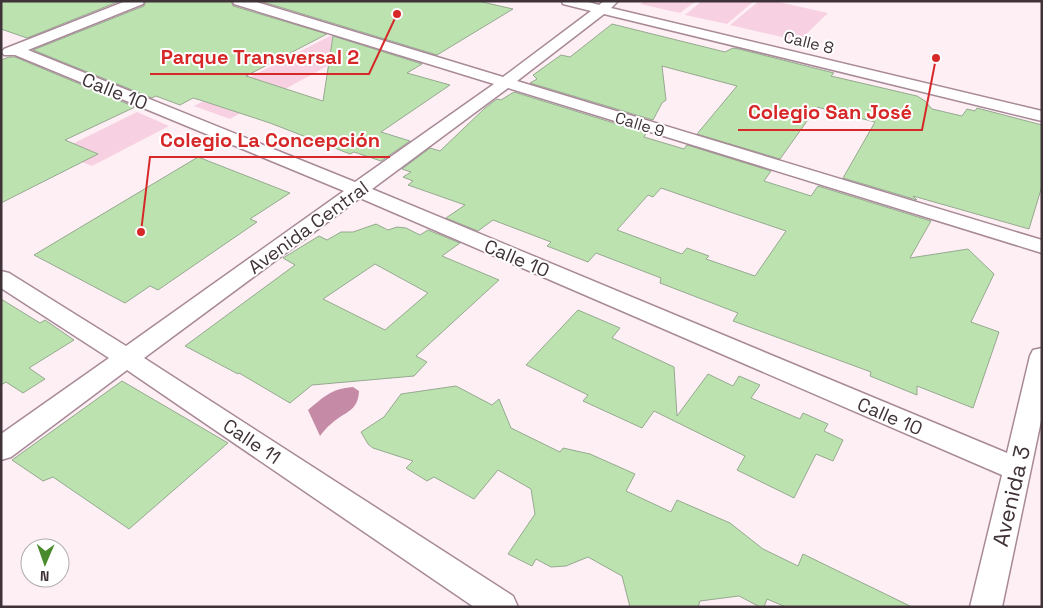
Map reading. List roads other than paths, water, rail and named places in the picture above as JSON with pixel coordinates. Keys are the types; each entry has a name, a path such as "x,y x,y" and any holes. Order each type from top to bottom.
{"street":[{"path":"8,53 138,1"},
{"name":"Calle 9","path":"239,1 1042,247"},
{"name":"Calle 8","path":"568,1 606,5 1042,116"},
{"name":"Avenida Central","path":"1,448 505,83 606,5"},
{"name":"Calle 10","path":"8,53 358,190 1017,470"},
{"name":"Calle 11","path":"1,278 127,358 502,607"},
{"name":"Avenida 3","path":"986,607 1042,356"}],"place":[{"name":"Parque Transversal 2","path":"397,14"},
{"name":"Colegio San José","path":"936,58"},
{"name":"Colegio La Concepción","path":"141,232"}]}
